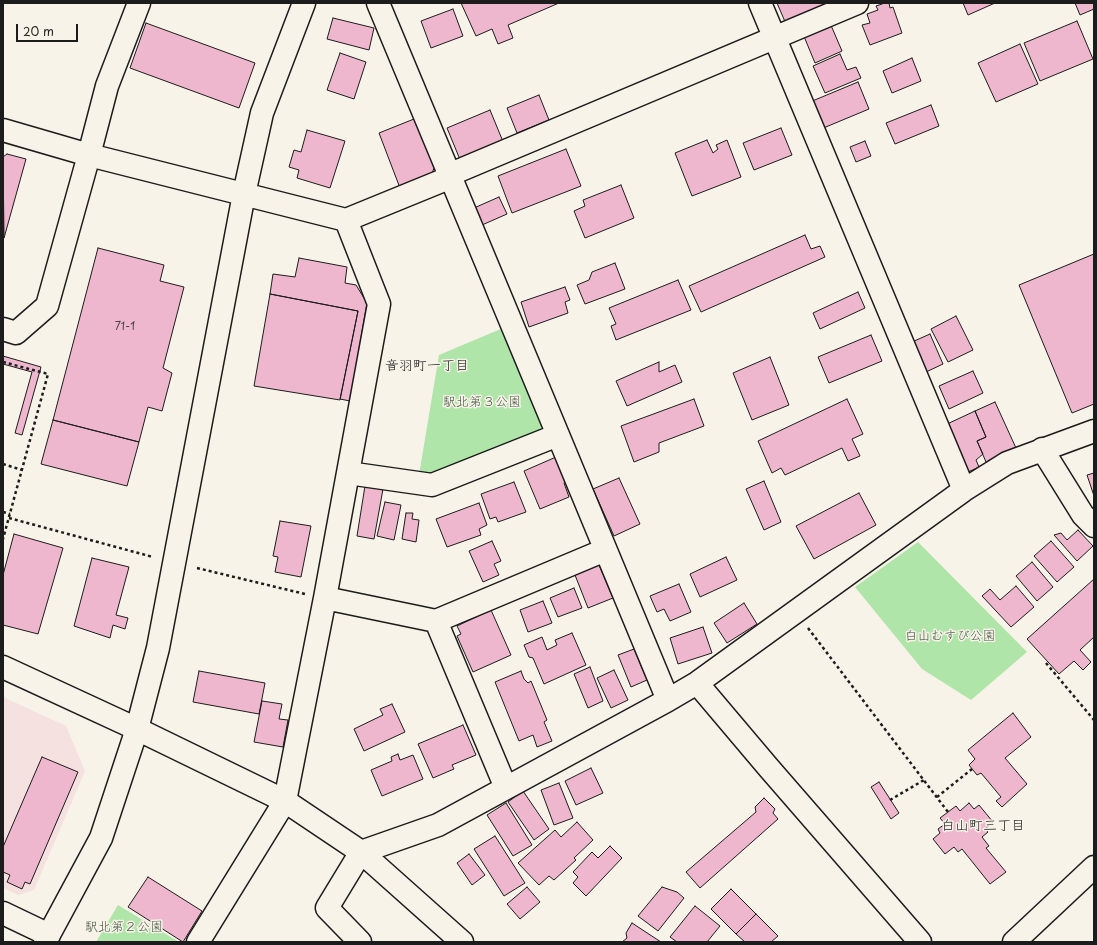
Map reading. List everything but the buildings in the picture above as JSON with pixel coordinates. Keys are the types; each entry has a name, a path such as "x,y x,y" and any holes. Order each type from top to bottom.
{"street":[{"path":"3,330 16,333 47,306 107,86 139,3"},
{"path":"3,912 47,939 101,838 137,729 158,648 244,194 262,113 304,3"},
{"path":"378,3 451,174 668,700"},
{"path":"760,3 964,490"},
{"path":"3,130 89,155 346,220 444,180 451,174 857,3"},
{"path":"198,942 285,801 325,598 379,304 346,220"},
{"path":"360,942 327,908 361,852 438,825 668,700 697,683 964,490 1007,463 1094,431"},
{"path":"348,473 432,485 558,434"},
{"path":"1042,449 1083,514 1094,526"},
{"path":"325,598 436,621 605,550"},
{"path":"436,621 506,788"},
{"path":"3,667 137,729 285,801 361,852 462,942"},
{"path":"697,683 920,942"},
{"path":"1014,942 1094,867"}],"path":[{"path":"3,362 48,374 3,539"},
{"path":"3,464 22,470"},
{"path":"3,512 10,514"},
{"path":"8,518 152,557"},
{"path":"197,568 325,598"},
{"path":"804,623 948,812"},
{"path":"1046,664 1094,720"},
{"path":"937,797 972,769"},
{"path":"890,800 924,780"}],"shaded area":[{"path":"3,697 66,726 85,771 34,890 18,895 3,888"}],"green space":[{"name":"駅北第３公園","path":"503,328 544,420 540,430 432,478 419,475 439,355"},
{"name":"白山むすび公園","path":"918,542 1027,652 971,700 922,669 855,587"},
{"name":"駅北第２公園","path":"118,905 179,942 96,942"}],"district":[{"name":"音羽町一丁目","path":"427,366"},
{"name":"白山町三丁目","path":"983,826"}]}
